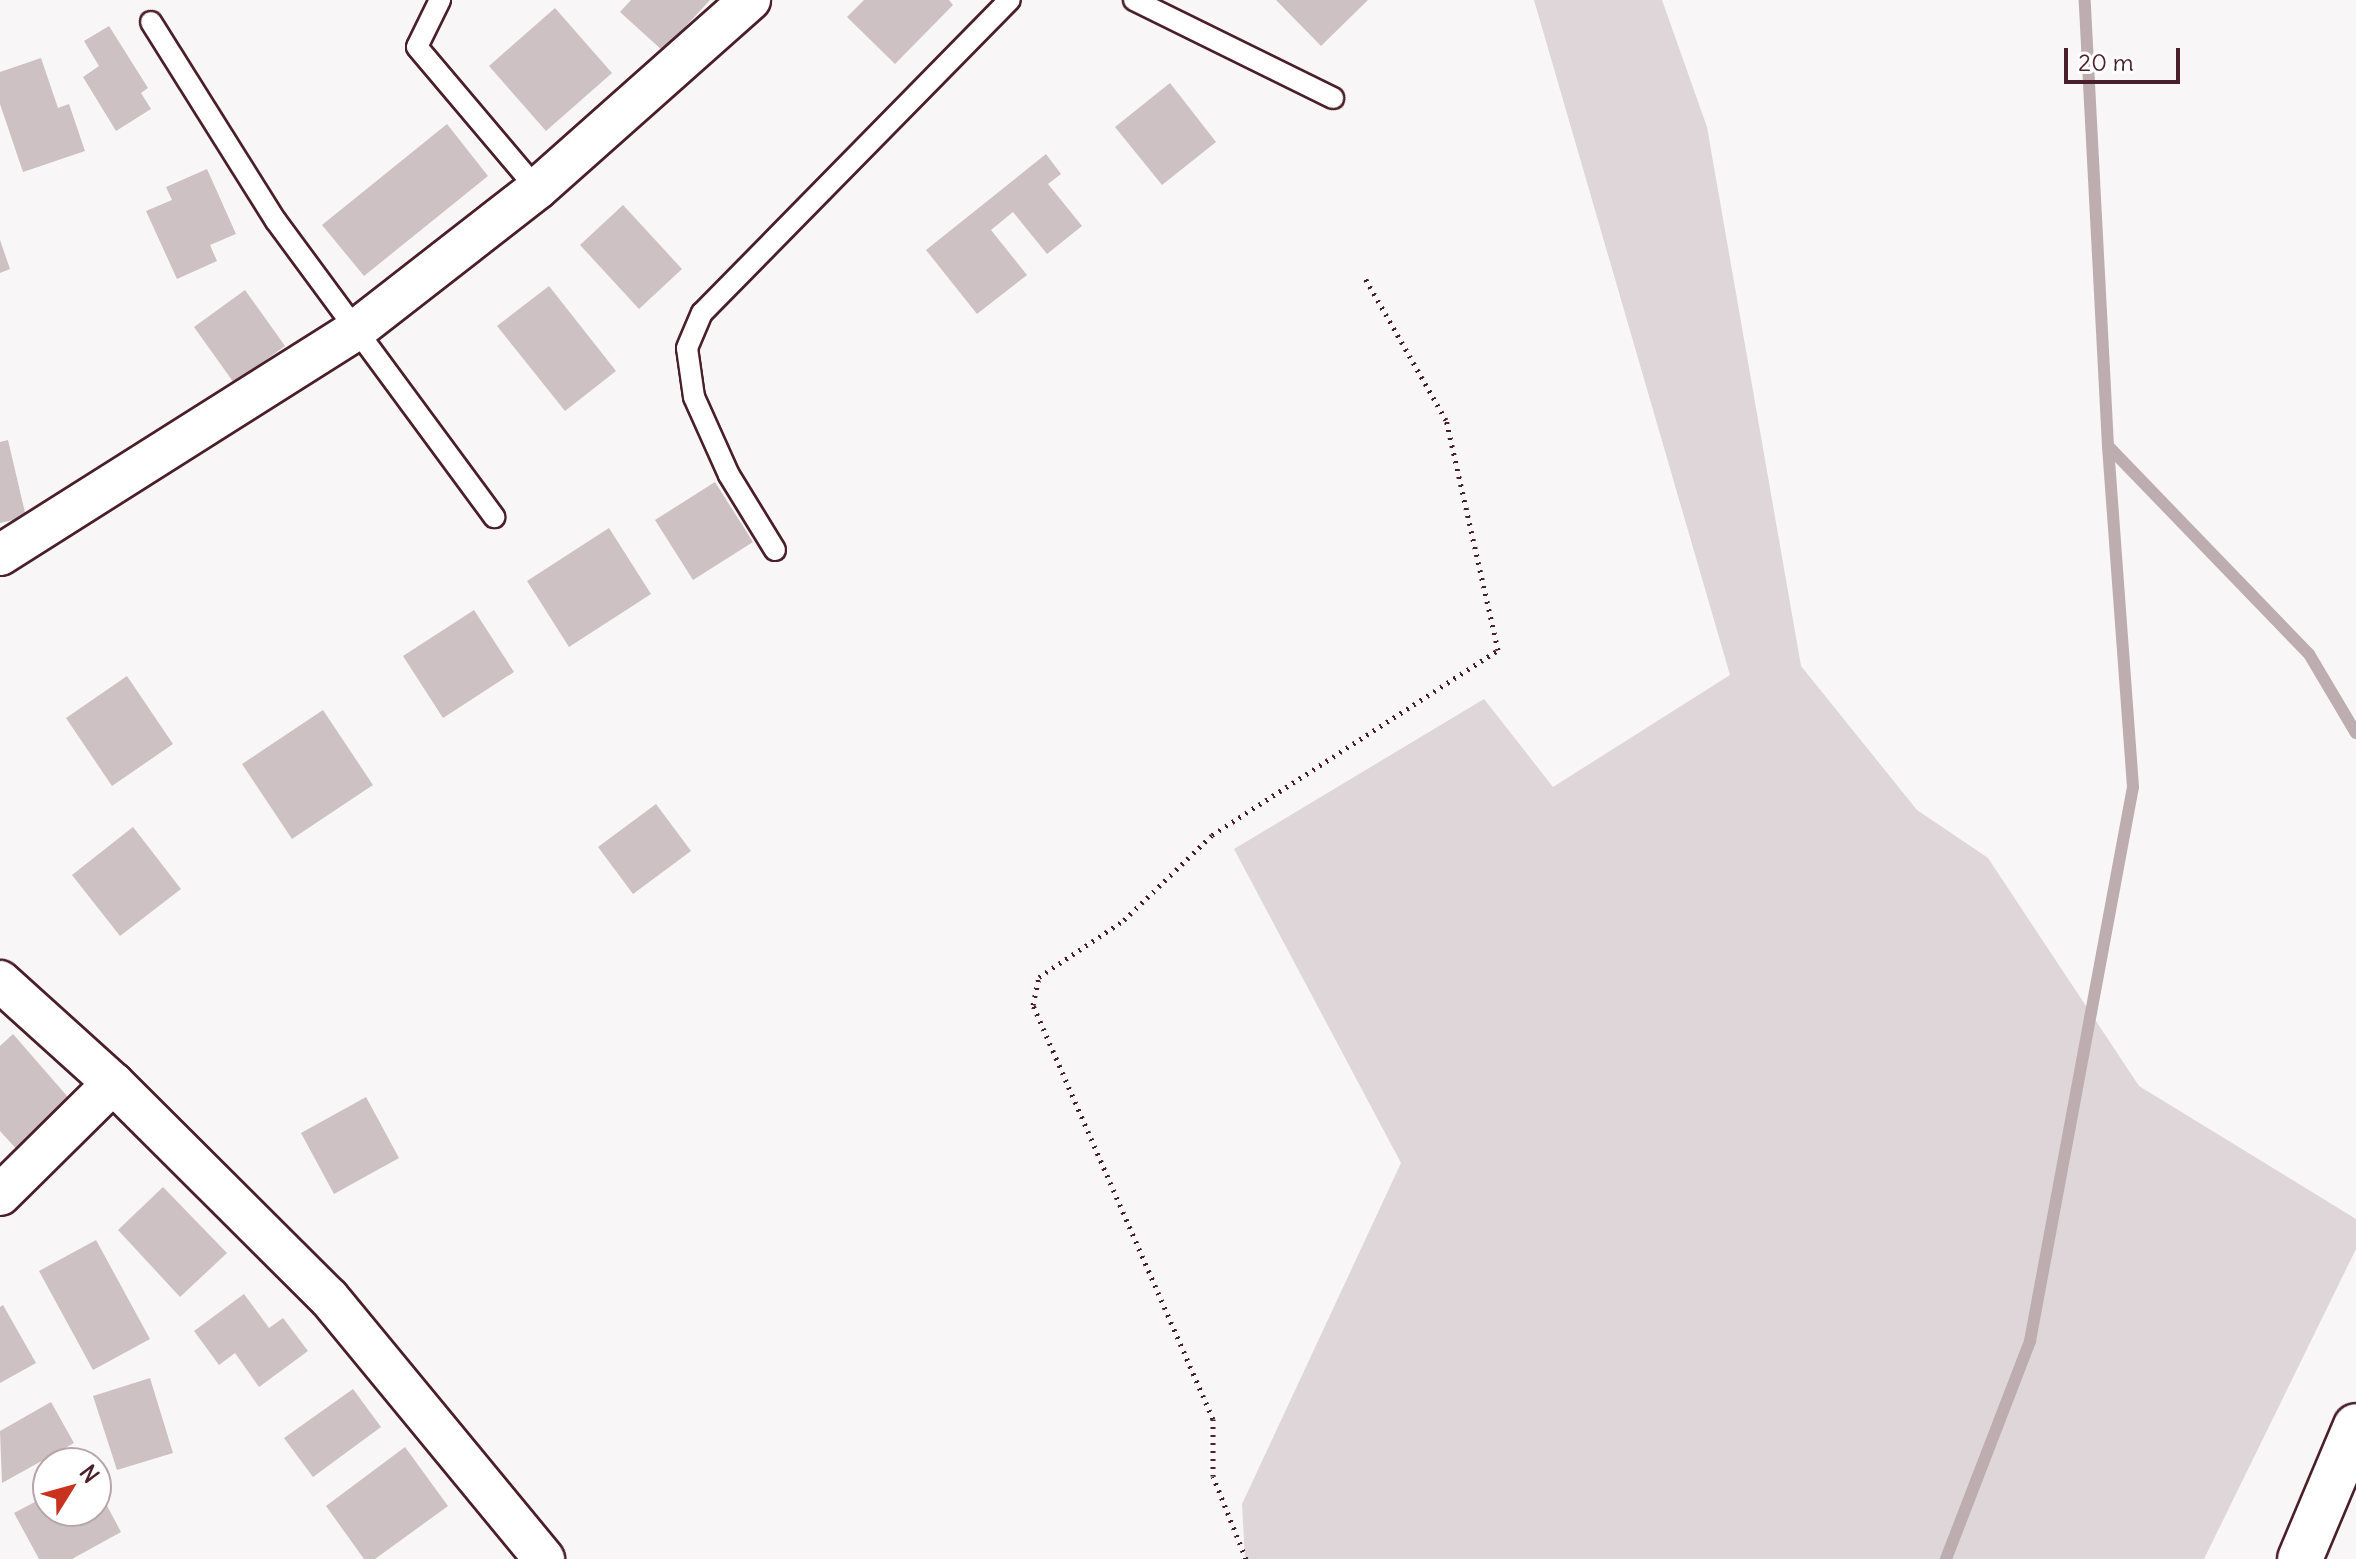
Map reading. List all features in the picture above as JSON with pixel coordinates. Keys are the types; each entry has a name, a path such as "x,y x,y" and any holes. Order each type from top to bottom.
{"main road":[{"path":"2300,1559 2356,1426"}],"street":[{"path":"0,555 356,330 537,189 750,0"},
{"path":"0,981 113,1083 329,1298 544,1559"},
{"path":"0,1195 113,1083"}],"lane":[{"path":"440,0 417,47 537,189"},
{"path":"775,550 729,475 694,397 687,348 702,313 1010,0"},
{"path":"1134,0 1333,98"},
{"path":"151,22 276,221 494,517"}],"path":[{"path":"1246,1559 1213,1476 1213,1419 1033,1005 1039,977 1124,920 1212,835 1498,650 1446,420 1364,276"}],"shaded area":[{"path":"1534,0 1662,0 1707,127 1801,666 1917,810 1988,858 2139,1086 2356,1219 2356,1249 2204,1559 1245,1559 1242,1504 1401,1163 1234,849 1484,699 1553,787 1730,675"}],"building":[{"path":"631,0 710,0 663,51 620,12"},
{"path":"864,0 949,0 953,5 895,64 847,17"},
{"path":"1276,0 1368,0 1321,46"},
{"path":"555,8 612,73 546,131 489,66"},
{"path":"109,26 148,88 141,93 151,109 116,131 83,77 99,66 84,41"},
{"path":"41,58 58,108 69,104 85,151 23,172 0,104 0,72"},
{"path":"1170,83 1216,142 1162,185 1115,127"},
{"path":"447,124 488,176 364,276 322,225"},
{"path":"1046,154 1061,174 1048,184 1082,226 1047,254 1013,212 991,230 1027,275 977,314 926,250"},
{"path":"207,169 236,234 210,245 217,261 177,279 146,211 172,200 166,187"},
{"path":"623,205 682,269 639,309 580,245"},
{"path":"0,240 10,269 0,273"},
{"path":"549,286 616,371 565,411 497,326"},
{"path":"245,290 285,346 234,383 194,327"},
{"path":"8,440 26,517 0,523 0,442"},
{"path":"715,482 753,542 693,580 655,520"},
{"path":"609,528 651,594 569,647 527,581"},
{"path":"474,610 514,672 443,718 403,656"},
{"path":"127,676 173,744 112,786 66,718"},
{"path":"323,710 373,785 292,839 242,764"},
{"path":"656,804 691,851 633,894 598,847"},
{"path":"133,827 181,889 120,936 72,875"},
{"path":"13,1034 74,1104 19,1152 0,1131 0,1046"},
{"path":"366,1097 399,1158 334,1194 301,1133"},
{"path":"163,1187 227,1253 180,1297 118,1230"},
{"path":"96,1240 150,1339 93,1370 39,1271"},
{"path":"244,1294 269,1328 283,1318 308,1351 259,1387 235,1353 219,1365 194,1331"},
{"path":"3,1305 36,1363 0,1383 0,1307"},
{"path":"150,1378 173,1453 117,1470 93,1396"},
{"path":"353,1389 381,1427 313,1477 284,1438"},
{"path":"51,1402 74,1443 67,1447 32,1447 32,1466 2,1483 0,1431"},
{"path":"405,1447 448,1506 375,1559 364,1559 326,1506"},
{"path":"32,1503 32,1527 112,1527 112,1515 121,1532 72,1559 39,1559 14,1513"}],"waterway":[{"path":"1946,1559 2030,1341 2133,787 2108,446 2085,0"},
{"path":"2108,446 2309,654 2356,733"}]}
